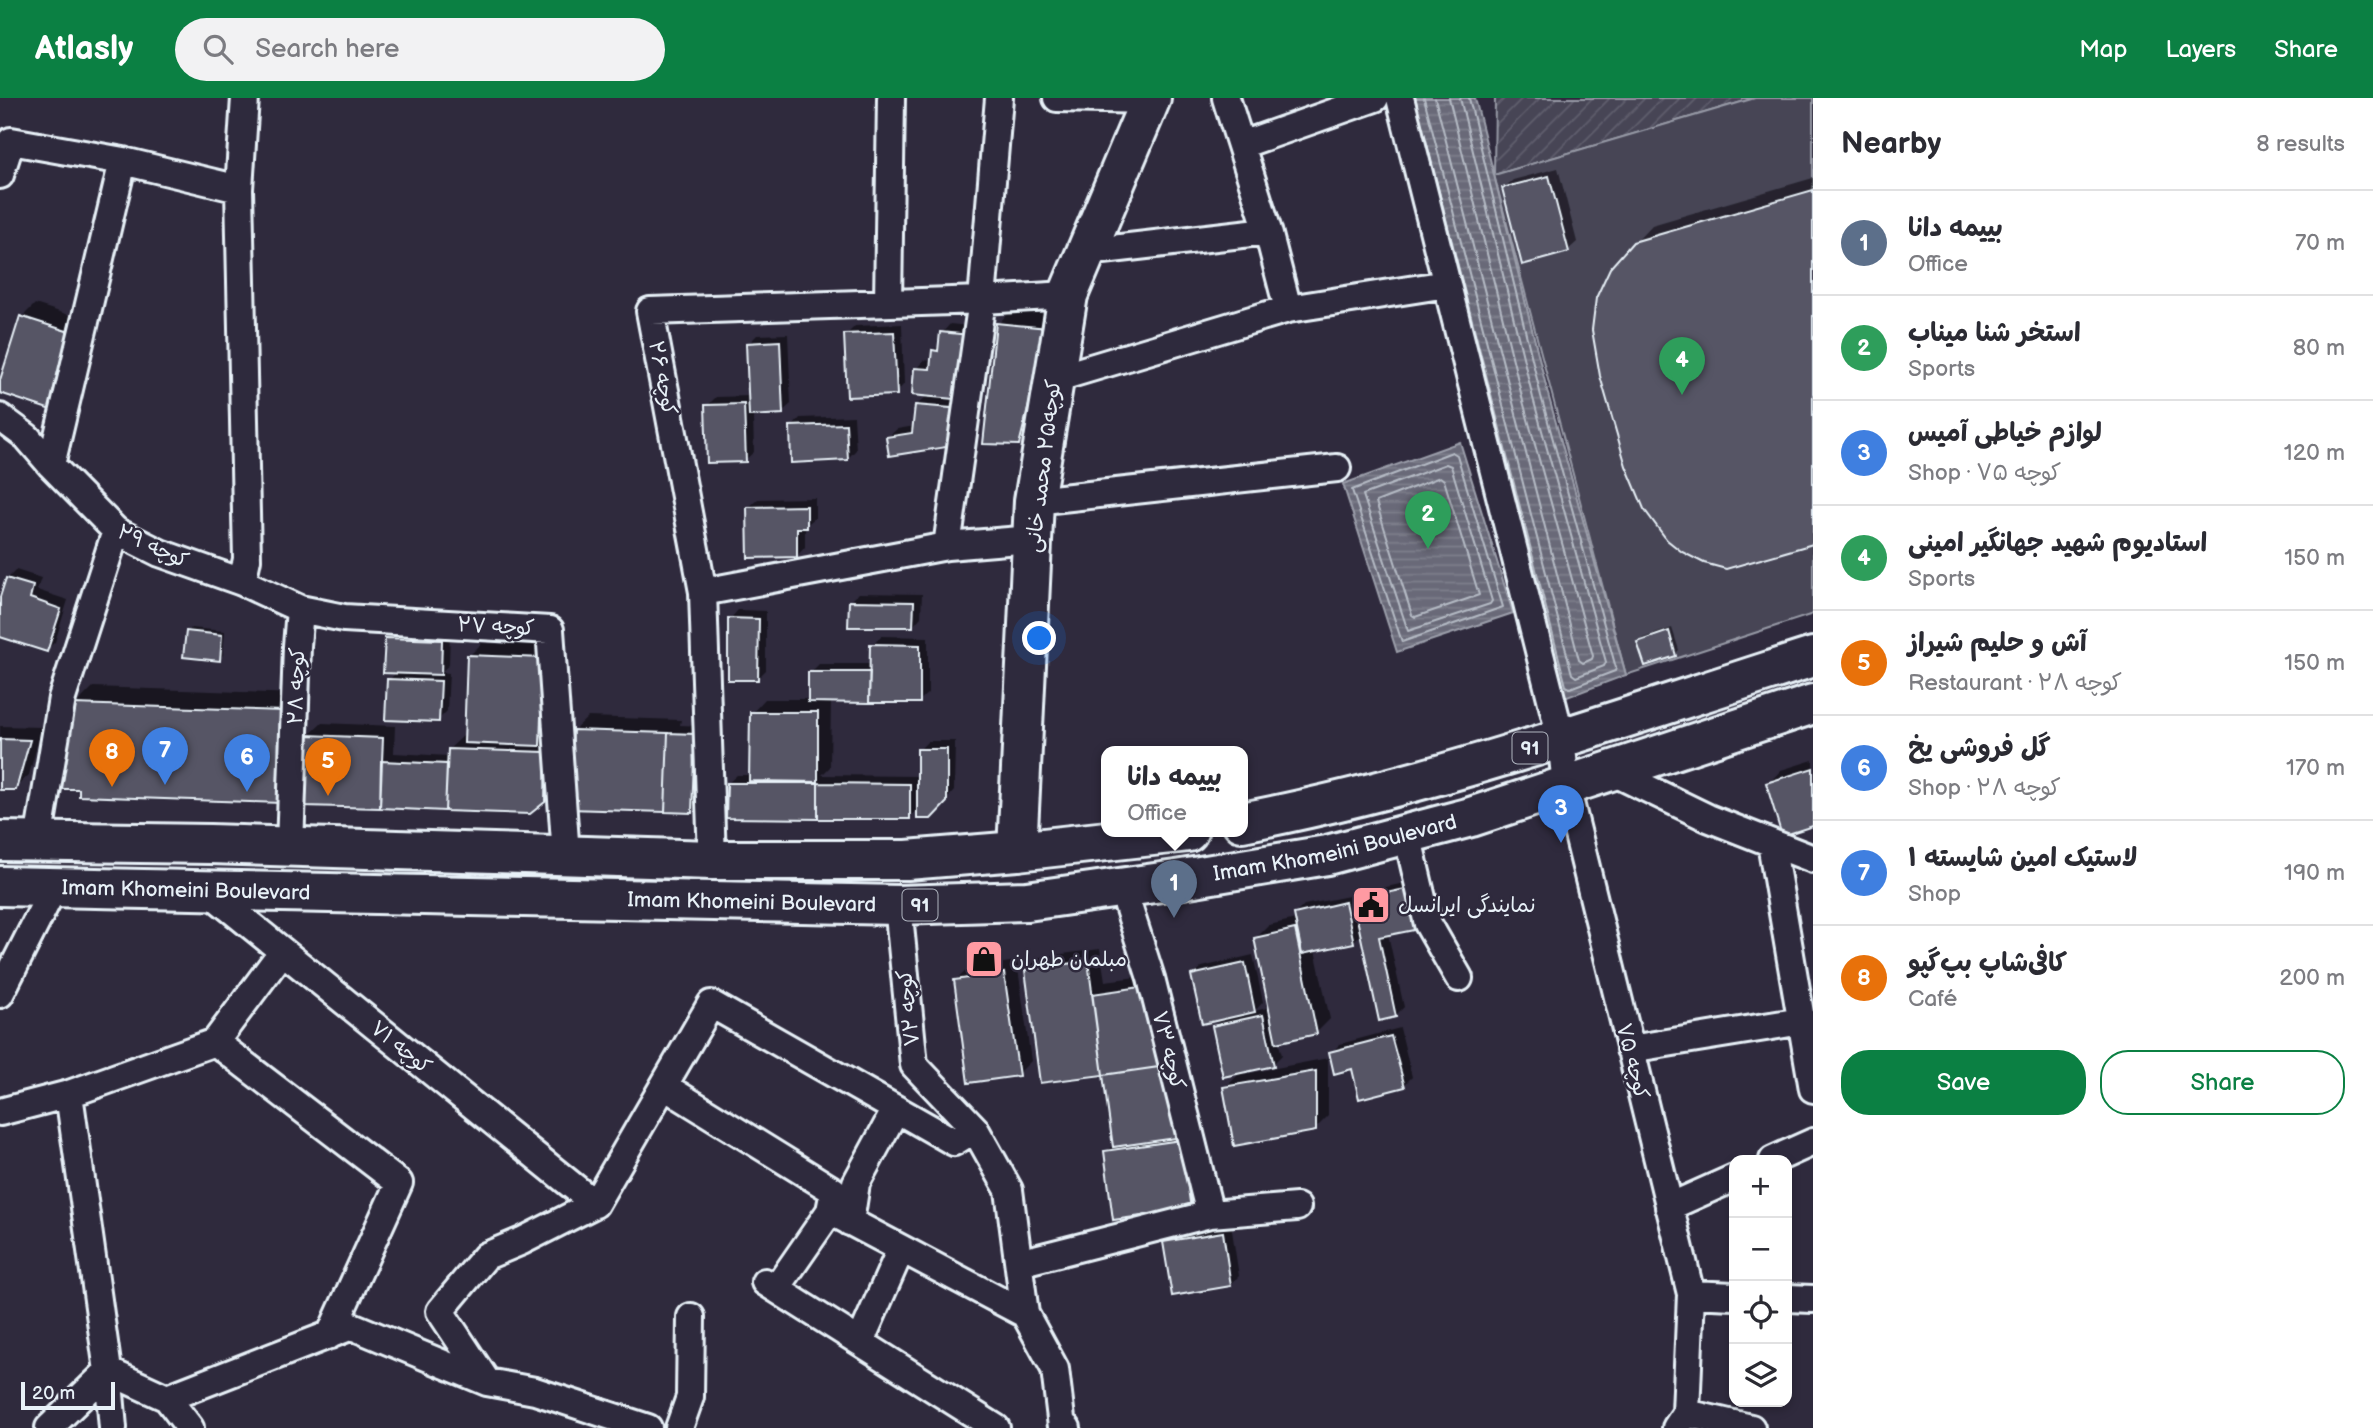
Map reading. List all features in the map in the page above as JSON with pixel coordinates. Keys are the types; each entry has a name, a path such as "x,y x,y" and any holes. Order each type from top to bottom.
{"main road":[{"name":"کوچه۲۵ محمد خانی","path":"1017,852 1034,501 1068,295 1151,99"},
{"name":"Imam Khomeini Boulevard","path":"1248,821 1321,807 1464,769 1813,657"},
{"name":"Imam Khomeini Boulevard","path":"0,886 898,905 1027,901 1327,855 1471,817 1813,704"},
{"name":"Imam Khomeini Boulevard","path":"0,841 712,860 907,860 1017,852 1145,837"}],"street":[{"path":"242,582 247,559 239,189 244,98"},
{"path":"888,303 891,98"},
{"path":"947,545 982,300 999,98"},
{"path":"1057,98 1151,99"},
{"path":"1226,98 1268,230 1288,309"},
{"path":"1241,145 1375,98"},
{"name":"کوچه ۷۵","path":"1400,98 1561,738 1566,786 1691,1294 1681,1420"},
{"path":"0,174 5,140 123,161 239,189"},
{"path":"51,465 123,161"},
{"path":"1086,252 1268,230"},
{"path":"1054,379 1288,309 1447,285"},
{"name":"کوچه ۲۶","path":"712,860 703,592 650,311 1068,295"},
{"name":"کوچه ۲۹","path":"0,417 27,437 116,531 160,553 242,582 300,609"},
{"path":"1034,501 1337,468"},
{"path":"38,841 61,698 116,531"},
{"path":"703,592 947,545 1032,539"},
{"name":"کوچه ۲۸","path":"290,847 300,609"},
{"name":"کوچه ۲۷","path":"300,609 344,618 550,630 566,856"},
{"path":"1611,771 1708,818 1813,859"},
{"path":"1407,834 1428,924 1459,978"},
{"path":"1771,843 1813,1088"},
{"path":"0,994 54,887"},
{"name":"کوچه ۷۳","path":"1122,887 1151,978 1210,1214"},
{"name":"کوچه ۷۱","path":"207,890 595,1204"},
{"name":"کوچه ۷۲","path":"898,905 914,1065 975,1129 1009,1190 1025,1314"},
{"path":"0,1112 69,1094 215,1042 282,951"},
{"path":"487,1382 440,1311 486,1256 595,1204 711,1004 954,1142 975,1129"},
{"path":"1630,1049 1802,1021"},
{"path":"215,1042 399,1184 330,1335"},
{"path":"664,1086 834,1191 840,1216 1025,1314 1055,1369 1063,1428"},
{"path":"69,1094 108,1371 113,1428"},
{"path":"896,1109 840,1216 771,1286 996,1428"},
{"path":"1784,1155 1813,1142"},
{"path":"1669,1207 1729,1180"},
{"path":"1019,1263 1210,1214 1297,1207"},
{"path":"860,1342 901,1249"},
{"path":"1691,1294 1729,1296"},
{"path":"1792,1298 1813,1300"},
{"path":"679,1428 690,1397 691,1318"},
{"path":"167,1398 352,1326 487,1382 535,1391 648,1428"},
{"path":"108,1371 167,1398 190,1428"},
{"path":"49,1428 108,1371"},
{"path":"1681,1420 1751,1428"}],"shaded area":[{"path":"1495,98 1755,98 1494,175"},
{"path":"1755,98 1813,98 1813,614 1626,675 1494,175"}],"water":[{"path":"1408,98 1475,98 1548,394 1626,675 1562,699"},
{"path":"1460,442 1513,613 1397,652 1343,484"}],"building":[{"path":"1549,176 1569,252 1522,265 1502,188"},
{"path":"1813,190 1813,544 1726,569 1704,563 1682,552 1667,540 1644,509 1626,466 1600,376 1592,330 1596,298 1610,268 1633,242"},
{"path":"20,316 79,335 54,411 0,393 0,380"},
{"path":"996,323 1048,328 1019,445 983,444"},
{"path":"894,332 897,395 847,397 844,334"},
{"path":"940,332 970,335 964,400 912,395 914,368 930,369 932,350 938,351"},
{"path":"780,341 783,414 749,416 746,343"},
{"path":"744,404 746,462 707,463 705,405"},
{"path":"915,405 963,409 959,445 889,456 886,437 912,433"},
{"path":"846,424 848,460 791,463 790,426"},
{"path":"807,506 807,528 797,528 797,557 748,558 747,507"},
{"path":"6,578 33,586 30,598 61,609 47,652 0,637 0,597"},
{"path":"849,601 914,602 913,627 848,627"},
{"path":"728,618 759,619 758,680 728,680"},
{"path":"186,631 222,635 220,661 183,657"},
{"path":"1669,631 1676,656 1645,666 1637,642"},
{"path":"385,638 442,640 441,675 383,673"},
{"path":"870,644 920,645 920,703 869,703"},
{"path":"467,655 543,658 540,746 464,743"},
{"path":"808,672 870,672 869,703 808,702"},
{"path":"387,679 441,681 439,722 385,720"},
{"path":"74,704 284,711 281,803 79,796 79,789 57,789"},
{"path":"750,712 818,712 818,782 749,781"},
{"path":"573,730 668,733 665,812 569,809"},
{"path":"668,733 695,734 692,813 665,812"},
{"path":"307,735 383,738 380,808 304,806"},
{"path":"0,739 30,740 16,790 0,790"},
{"path":"448,749 546,752 545,802 530,814 445,811"},
{"path":"917,749 947,749 947,802 931,819 917,819"},
{"path":"381,761 447,764 445,811 380,808"},
{"path":"1813,768 1813,826 1782,836 1766,783"},
{"path":"727,783 818,783 818,819 726,818"},
{"path":"818,783 910,784 910,819 818,819"},
{"path":"1415,887 1424,928 1379,937 1396,1017 1379,1021 1353,900"},
{"path":"1345,902 1354,943 1302,954 1294,914"},
{"path":"1295,929 1317,1034 1276,1043 1254,938"},
{"path":"1088,961 1103,1075 1040,1083 1025,970"},
{"path":"1245,963 1255,1012 1202,1024 1191,975"},
{"path":"1004,973 1019,1076 968,1083 954,980"},
{"path":"1147,986 1166,1066 1103,1075 1092,994"},
{"path":"1263,1015 1274,1066 1223,1077 1212,1026"},
{"path":"1391,1036 1405,1087 1359,1099 1352,1069 1334,1074 1329,1052"},
{"path":"1166,1066 1176,1138 1113,1147 1103,1075"},
{"path":"1316,1071 1316,1131 1234,1146 1223,1087"},
{"path":"1181,1140 1191,1209 1113,1220 1104,1151"},
{"path":"1223,1232 1231,1286 1172,1296 1163,1242"}],"place":[{"name":"استادیوم شهید جهانگیر امینی","path":"1682,395"},
{"name":"استخر شنا میناب","path":"1428,549"},
{"name":"لاستیک امین شایسته ۱","path":"165,785"},
{"name":"کافی‌شاپ بپ‌گپو","path":"112,787"},
{"name":"گل فروشی یخ","path":"247,792"},
{"name":"آش و حلیم شیراز","path":"328,796"},
{"name":"لوازم خیاطی آمیس","path":"1561,843"},
{"name":"نمایندگی ایرانسل","path":"1371,905"},
{"name":"بییمه دانا","path":"1174,918"},
{"name":"مبلمان طهران","path":"984,959"}]}
